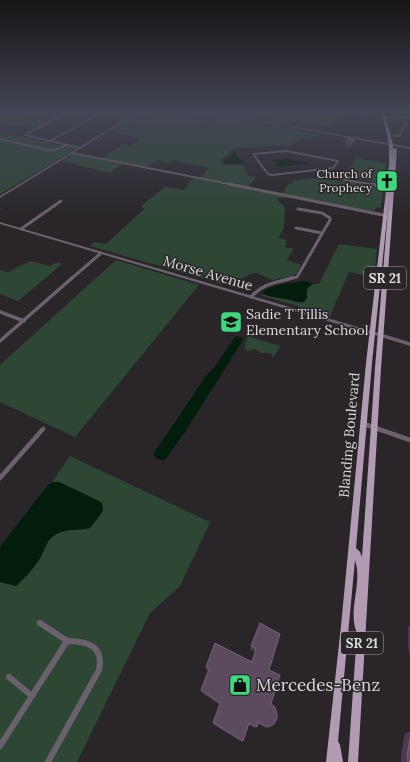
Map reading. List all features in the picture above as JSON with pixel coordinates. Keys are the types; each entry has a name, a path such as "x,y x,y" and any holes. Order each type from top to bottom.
{"main road":[{"name":"Blanding Boulevard","path":"331,762 381,247 393,188 393,148"},
{"name":"Blanding Boulevard","path":"353,762 362,640 377,378 388,248 388,184 393,165"},
{"path":"388,184 393,188"},
{"path":"388,184 392,193"},
{"path":"381,247 388,248"},
{"path":"377,286 384,287"},
{"path":"369,363 373,369 373,374 377,378"},
{"path":"352,550 358,554 361,565 358,619 362,640"},
{"path":"334,739 338,762"}],"street":[{"path":"37,148 52,151 63,148"},
{"path":"0,197 80,148"},
{"path":"320,170 333,168 338,161 286,151 253,154 270,175 320,170 325,174 336,178 388,184"},
{"path":"72,153 388,216"},
{"path":"21,230 61,202"},
{"path":"251,297 257,290 267,283 297,277 330,220 328,216 322,213 298,209"},
{"name":"Morse Avenue","path":"0,223 410,344"},
{"path":"296,228 322,233"},
{"path":"0,341 101,253"},
{"path":"0,312 24,321"},
{"path":"364,424 410,440"},
{"path":"0,478 43,429"},
{"path":"40,623 68,641 76,641 93,646 97,650 101,660 99,670 48,762"},
{"path":"0,746 68,641"},
{"path":"9,677 32,696"}],"shaded area":[{"path":"0,148 70,148 76,149 0,194"},
{"path":"118,148 251,148 233,149 222,160 222,164 243,165 249,176 256,177 248,187 200,178 209,168 171,160 168,163 157,160 148,167 102,158"},
{"path":"234,151 244,164 224,164 225,159 231,157 230,156"},
{"path":"73,154 122,164 110,173 61,161"},
{"path":"287,158 310,163 279,167 272,160"},
{"path":"356,158 385,163 384,184 345,176"},
{"path":"193,178 287,196 286,198 278,198 277,200 285,207 284,228 278,238 287,240 285,247 294,249 287,260 301,265 297,273 292,276 272,280 257,273 252,273 238,281 233,288 230,285 232,282 227,280 225,284 222,284 90,246 94,242 106,244 144,209 141,206 165,187 184,190"},
{"path":"316,178 359,182 384,188 381,207 376,208 374,212 282,194 288,184 293,183 295,180"},
{"path":"339,244 377,249 374,277 349,272 329,318 300,309 298,306 262,296 263,294 302,303 305,301 308,287 313,284 319,284"},
{"path":"116,260 199,285 75,437 0,402 0,365"},
{"path":"30,261 50,266 58,262 62,264 18,301 0,294 0,270 8,272"},
{"path":"301,281 313,283 306,290 307,296 304,301 297,302 263,294 268,288"},
{"path":"237,336 243,338 243,340 185,432 165,460 157,459 154,456 154,453 206,376 214,368"},
{"path":"248,336 280,346 273,358 271,353 261,353 255,349 247,351 244,349"},
{"path":"70,456 210,522 180,586 150,613 77,762 0,762 0,582 16,586 49,539 58,533 68,530 86,529 98,519 103,511 102,503 59,482 52,482"},
{"path":"52,482 59,482 97,500 102,503 103,511 90,528 63,531 51,538 37,563 16,586 0,582 0,547 47,486"}],"building":[{"name":"Mercedes-Benz","path":"260,623 280,634 269,670 280,675 271,704 275,707 277,719 274,724 268,727 258,722 257,727 249,723 243,741 213,723 220,703 201,690 209,669 206,667 215,643 252,662 256,649 251,646"},
{"path":"410,738 410,762 408,762 407,755"}],"place":[{"name":"Church of Prophecy","path":"387,181"},
{"name":"Sadie T Tillis Elementary School","path":"231,322"},
{"name":"Mercedes-Benz","path":"240,685"}]}
